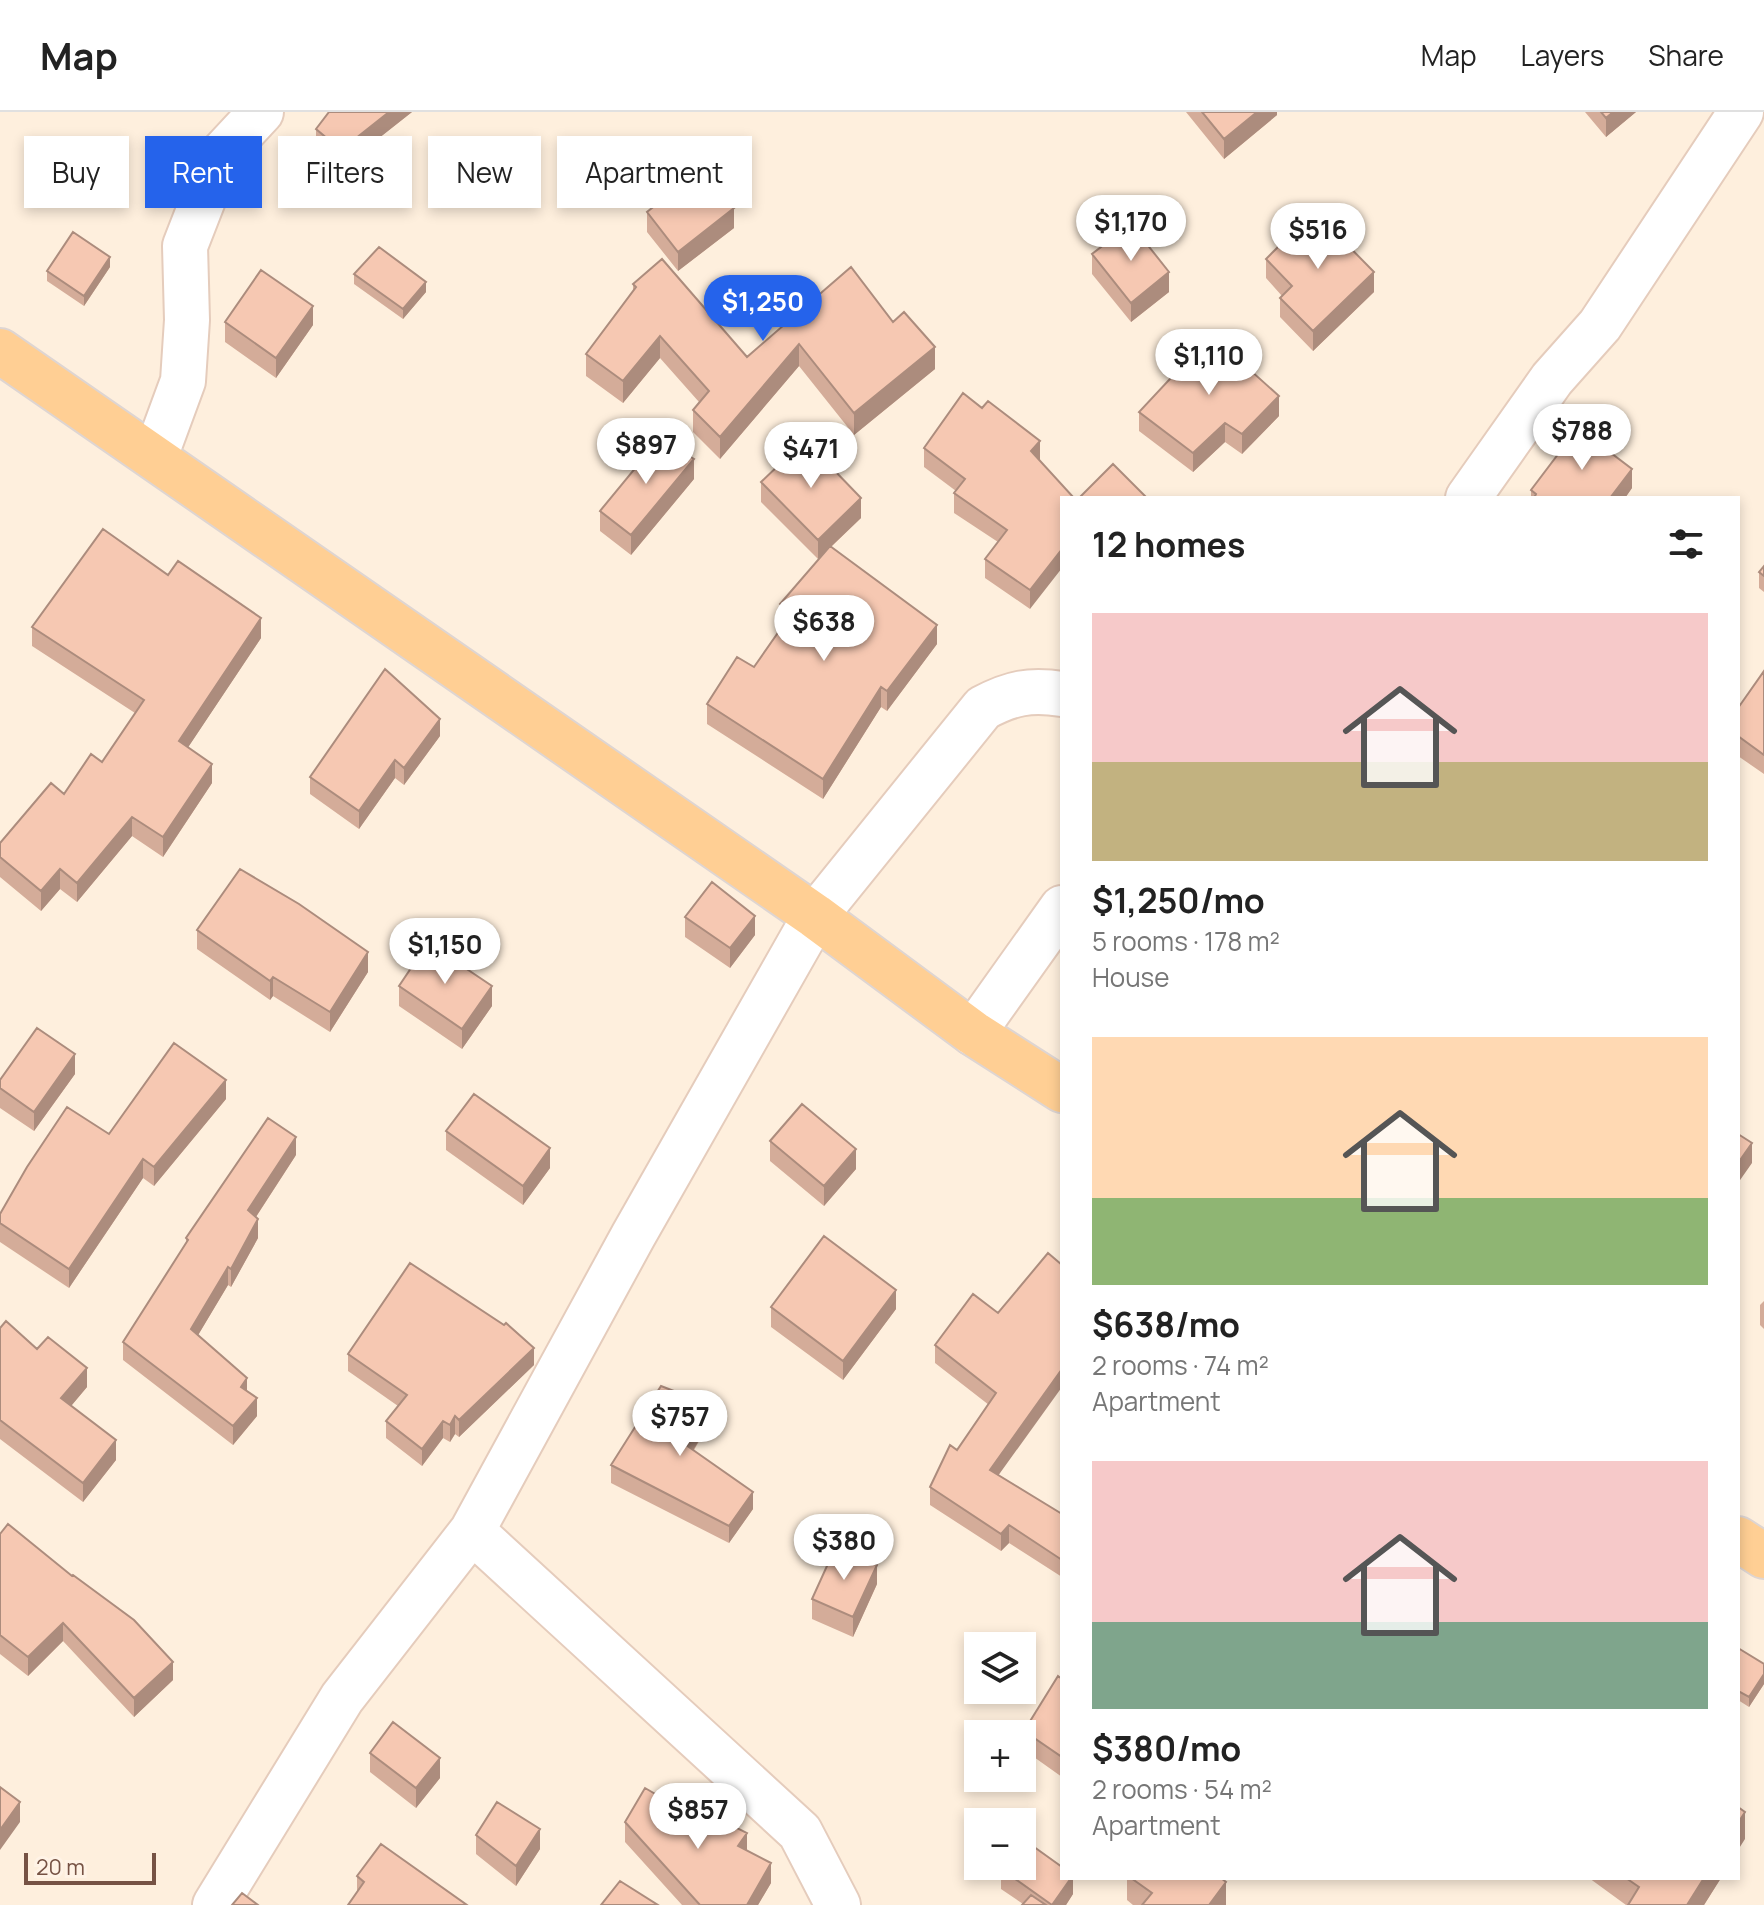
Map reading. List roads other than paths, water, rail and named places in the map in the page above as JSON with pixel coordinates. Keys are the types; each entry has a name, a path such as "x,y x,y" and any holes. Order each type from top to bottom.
{"main road":[{"path":"0,351 815,916 973,1033 1060,1089"},
{"path":"1740,1540 1764,1556"}],"street":[{"path":"155,457 183,381 187,320 185,246 220,156 261,112"},
{"path":"1469,496 1552,379 1600,325 1741,112"},
{"path":"215,1905 342,1698 472,1531 633,1236 815,916 983,708 1009,694 1043,691 1060,694"},
{"path":"973,1033 1060,911"},
{"path":"472,1531 800,1832 838,1905"}]}
